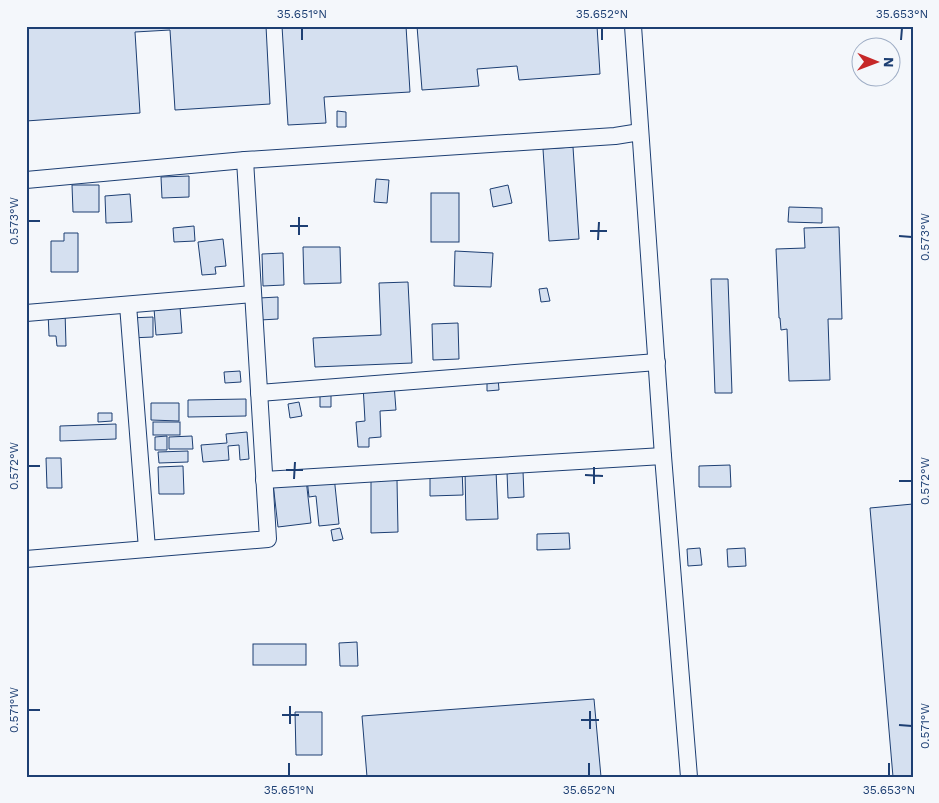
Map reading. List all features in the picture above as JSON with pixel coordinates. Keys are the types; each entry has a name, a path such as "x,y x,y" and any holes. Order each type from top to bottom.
{"street":[{"path":"633,26 663,456 689,777"},
{"path":"26,180 245,160 605,137 640,132"},
{"path":"26,559 268,539 245,160"},
{"path":"26,313 253,294"},
{"path":"128,305 147,549"},
{"path":"259,393 657,362"},
{"path":"264,480 663,456"}],"building":[{"path":"26,26 266,26 270,104 175,110 170,30 135,32 140,113 26,121"},
{"path":"282,26 406,26 410,92 324,97 326,123 288,125"},
{"path":"417,26 597,26 600,74 519,80 517,66 477,69 479,86 422,90"},
{"path":"337,111 346,112 346,127 337,127"},
{"path":"573,147 579,239 549,241 543,149"},
{"path":"189,176 189,197 162,198 161,177"},
{"path":"376,179 389,180 387,203 374,202"},
{"path":"72,185 99,185 99,212 73,212"},
{"path":"508,185 512,203 493,207 490,189"},
{"path":"431,193 459,193 459,242 431,242"},
{"path":"130,194 132,222 106,223 105,196"},
{"path":"789,207 822,208 822,223 788,222"},
{"path":"194,226 195,241 174,242 173,228"},
{"path":"839,227 842,319 828,319 830,380 789,381 787,329 781,330 779,318 776,249 805,248 804,228"},
{"path":"64,233 78,233 78,272 51,272 51,241 64,241"},
{"path":"223,239 226,266 215,267 216,274 202,275 198,242"},
{"path":"303,247 340,247 341,283 304,284"},
{"path":"455,251 493,253 491,287 454,286"},
{"path":"283,253 284,285 263,286 262,254"},
{"path":"711,279 728,279 732,393 715,393"},
{"path":"408,282 412,363 315,367 313,338 381,335 379,283"},
{"path":"547,288 550,301 541,302 539,289"},
{"path":"278,297 278,319 260,320 259,298"},
{"path":"180,307 182,333 156,335 154,308"},
{"path":"65,311 66,346 57,346 56,336 49,336 48,312"},
{"path":"153,317 153,337 130,338 129,318"},
{"path":"458,323 459,359 433,360 432,324"},
{"path":"240,371 241,382 225,383 224,372"},
{"path":"487,378 498,378 499,390 487,391"},
{"path":"394,384 396,410 380,411 381,437 369,438 369,447 358,447 356,422 365,421 363,385"},
{"path":"320,389 331,390 331,407 320,407"},
{"path":"246,399 246,416 188,417 188,400"},
{"path":"299,402 302,416 290,418 288,404"},
{"path":"151,403 179,403 179,421 151,420"},
{"path":"98,413 112,413 112,421 98,422"},
{"path":"153,422 180,422 180,435 153,435"},
{"path":"116,424 116,439 60,441 60,426"},
{"path":"247,432 249,459 240,460 239,445 228,446 229,460 203,462 201,445 227,443 226,434"},
{"path":"167,436 167,450 155,450 155,437"},
{"path":"192,436 193,449 169,449 169,437"},
{"path":"188,451 188,462 159,463 158,452"},
{"path":"46,458 61,458 62,488 47,488"},
{"path":"730,465 731,487 699,487 699,466"},
{"path":"183,466 184,494 159,494 158,467"},
{"path":"462,468 463,495 430,496 430,469"},
{"path":"496,470 498,519 466,520 465,471"},
{"path":"523,471 524,497 508,498 507,472"},
{"path":"334,476 339,524 319,526 316,496 309,497 307,479"},
{"path":"306,479 311,523 278,527 273,483"},
{"path":"371,480 397,480 398,532 371,533"},
{"path":"913,504 913,777 893,777 870,508"},
{"path":"340,528 343,539 333,541 331,530"},
{"path":"569,533 570,549 537,550 537,534"},
{"path":"700,548 702,565 688,566 687,549"},
{"path":"745,548 746,566 728,567 727,549"},
{"path":"357,642 358,666 340,666 339,643"},
{"path":"253,644 306,644 306,665 253,665"},
{"path":"594,699 601,777 367,777 362,716"},
{"path":"295,712 322,712 322,755 296,755"}]}
